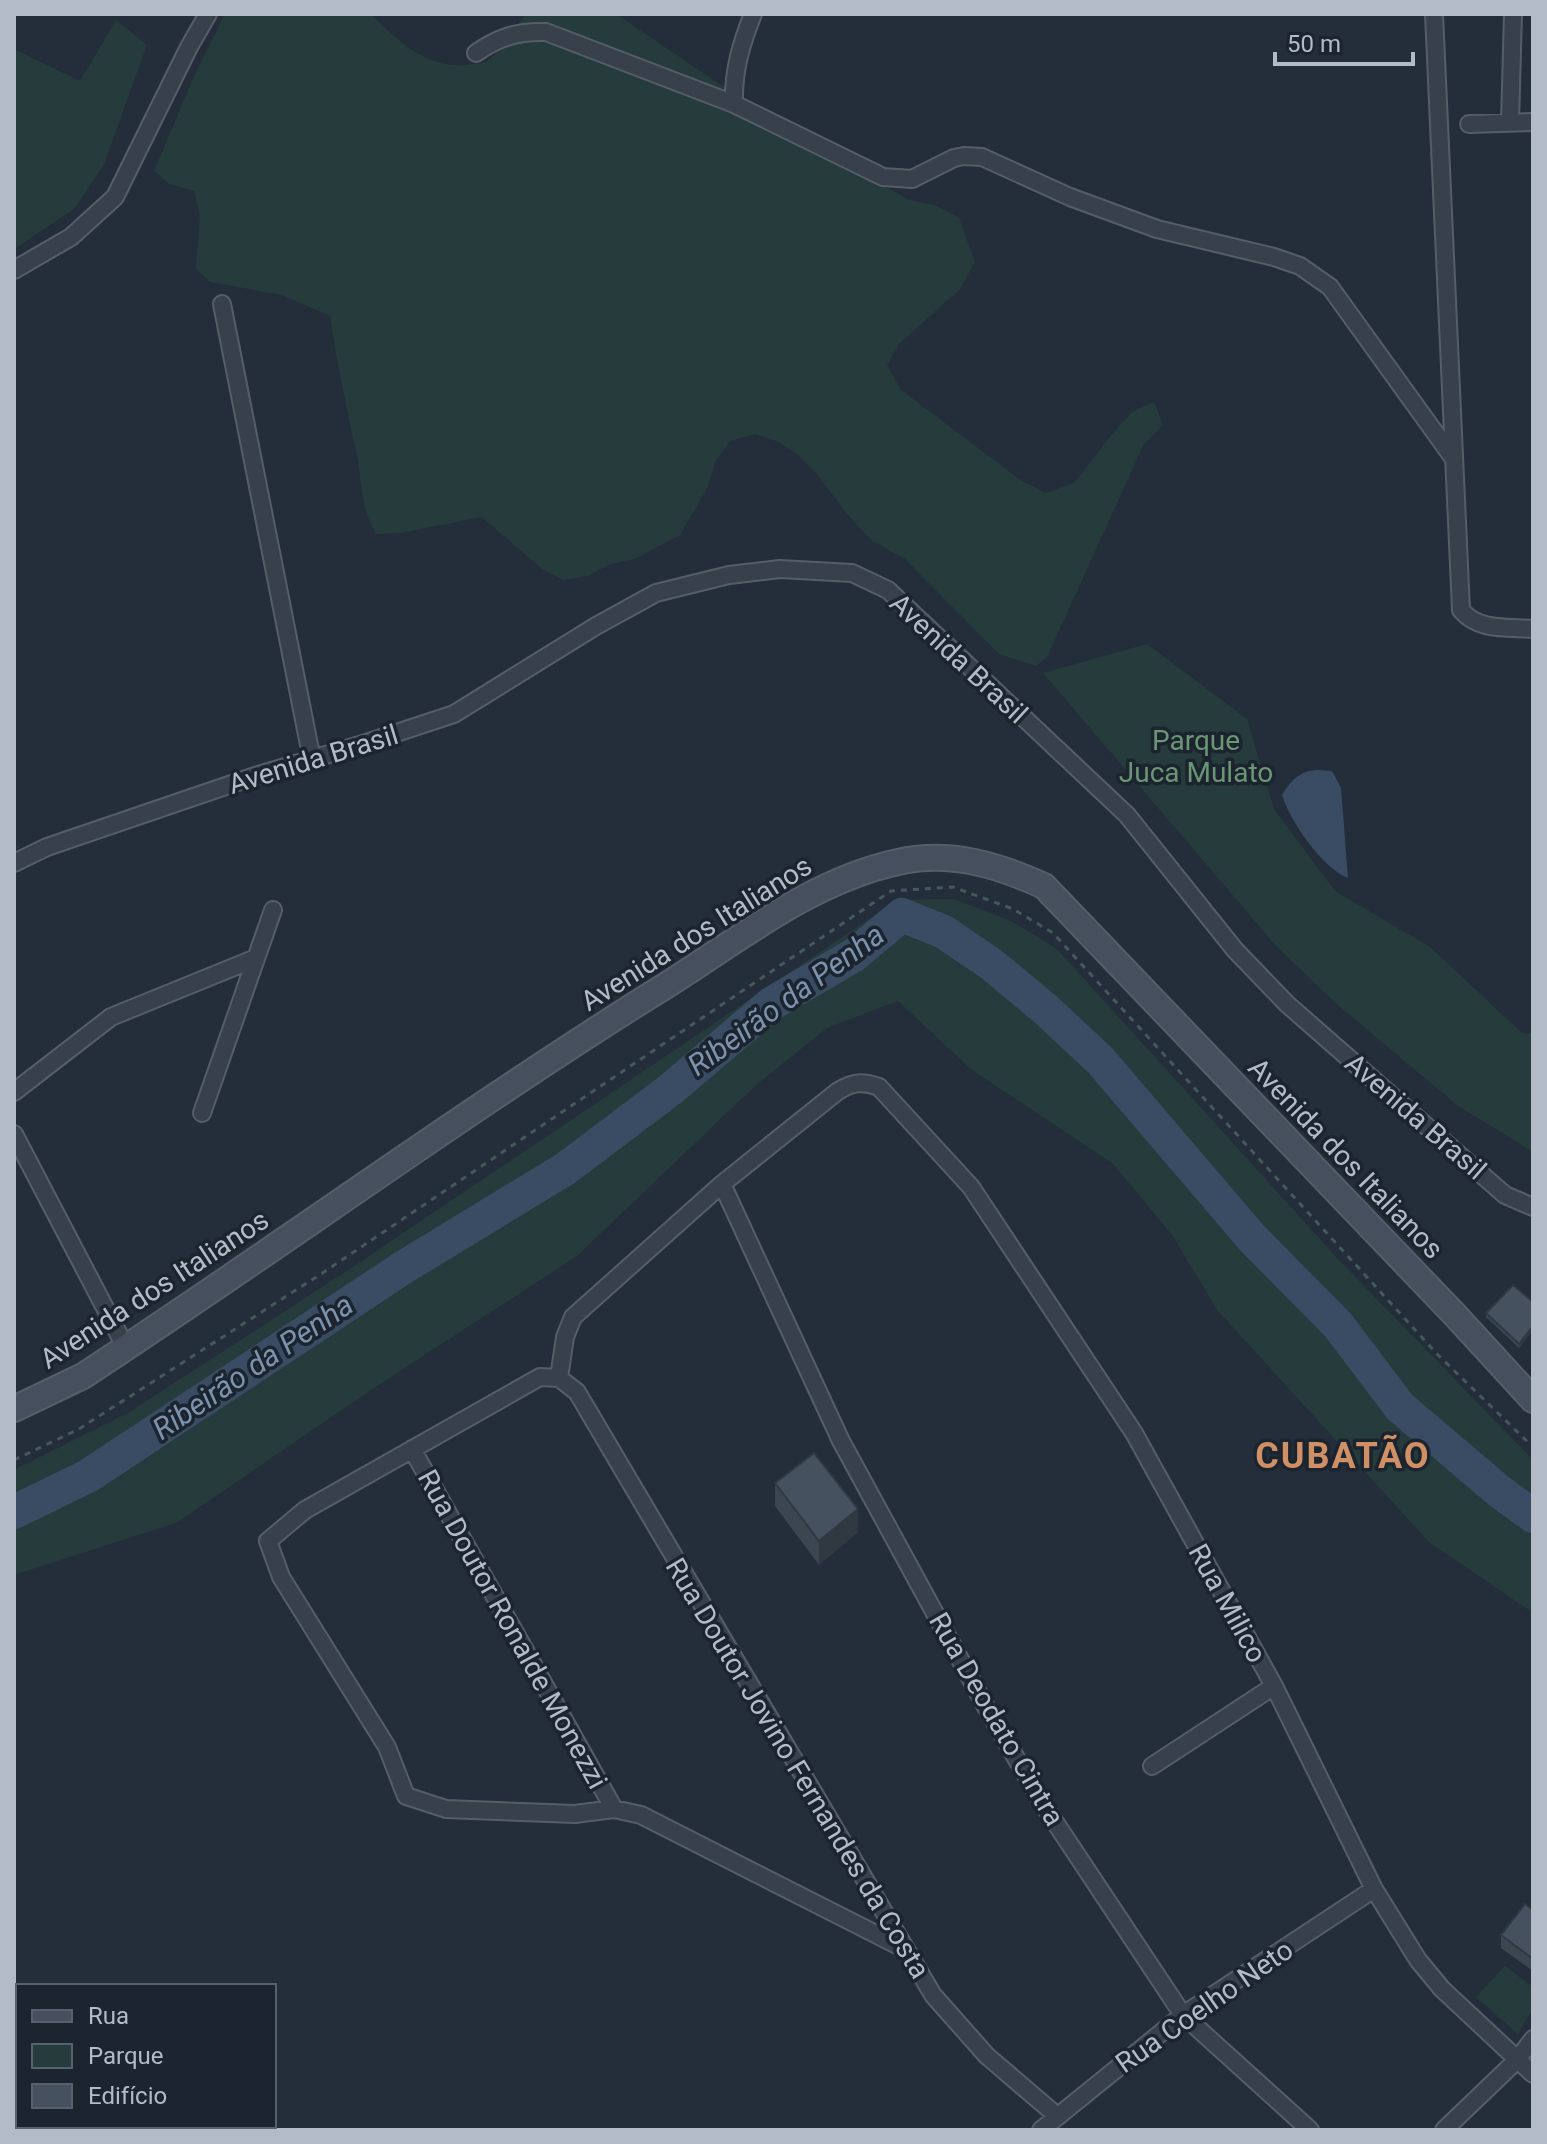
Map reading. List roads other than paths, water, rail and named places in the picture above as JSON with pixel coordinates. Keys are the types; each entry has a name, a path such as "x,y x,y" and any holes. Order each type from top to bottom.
{"main road":[{"name":"Avenida dos Italianos","path":"14,1409 83,1376 621,1013 827,884 899,861 948,857 1006,869 1044,886 1533,1400"}],"street":[{"path":"14,270 71,237 115,197 208,14"},
{"path":"734,104 733,79 741,44 753,14"},
{"path":"1434,14 1461,610 1469,620 1483,625 1533,629"},
{"path":"1510,122 1513,14"},
{"path":"476,53 509,35 524,31 546,32 734,104 883,177 912,179 954,158 982,157 1070,197 1157,229 1300,266 1330,287 1454,459"},
{"path":"1469,124 1533,122"},
{"path":"222,304 312,760"},
{"name":"Avenida Brasil","path":"14,863 47,847 258,775 454,714 596,626 656,593 729,575 780,569 852,573 888,590 1127,815 1235,950 1287,1004 1505,1195 1533,1207"},
{"path":"202,1113 273,910"},
{"path":"14,1092 111,1017 256,958"},
{"name":"Rua Milico","path":"559,1378 565,1337 573,1317 722,1184 852,1083 866,1082 879,1087 971,1187 1134,1433 1274,1686 1374,1889 1418,1960 1442,1989 1533,2074"},
{"path":"14,1134 126,1348"},
{"name":"Rua Deodato Cintra","path":"722,1184 841,1441 986,1707 1043,1804 1183,2015 1310,2130"},
{"path":"559,1378 540,1377 305,1510 268,1541 281,1577 387,1747 406,1796 446,1809 575,1814 614,1809 641,1815 905,1949"},
{"name":"Rua Doutor Jovino Fernandes da Costa","path":"559,1378 577,1392 933,1995 987,2056 1056,2115"},
{"name":"Rua Doutor Ronalde Monezzi","path":"412,1449 614,1809"},
{"path":"1152,1766 1274,1686"},
{"name":"Rua Coelho Neto","path":"1041,2130 1183,2015 1374,1889"},
{"path":"1444,2130 1517,2060 1533,2039"}],"water":[{"path":"1318,770 1332,771 1341,788 1348,878 1328,864 1308,842 1282,795 1297,777"}],"waterway":[{"name":"Ribeirão da Penha","path":"14,1512 88,1476 404,1267 565,1169 671,1089 771,1004 854,955 902,915 944,932 991,964 1100,1060 1252,1238 1338,1325 1400,1407 1533,1516"}],"district":[{"name":"CUBATÃO","path":"1343,1455"}],"park label":[{"name":"Parque Juca Mulato","path":"1196,756"}]}
